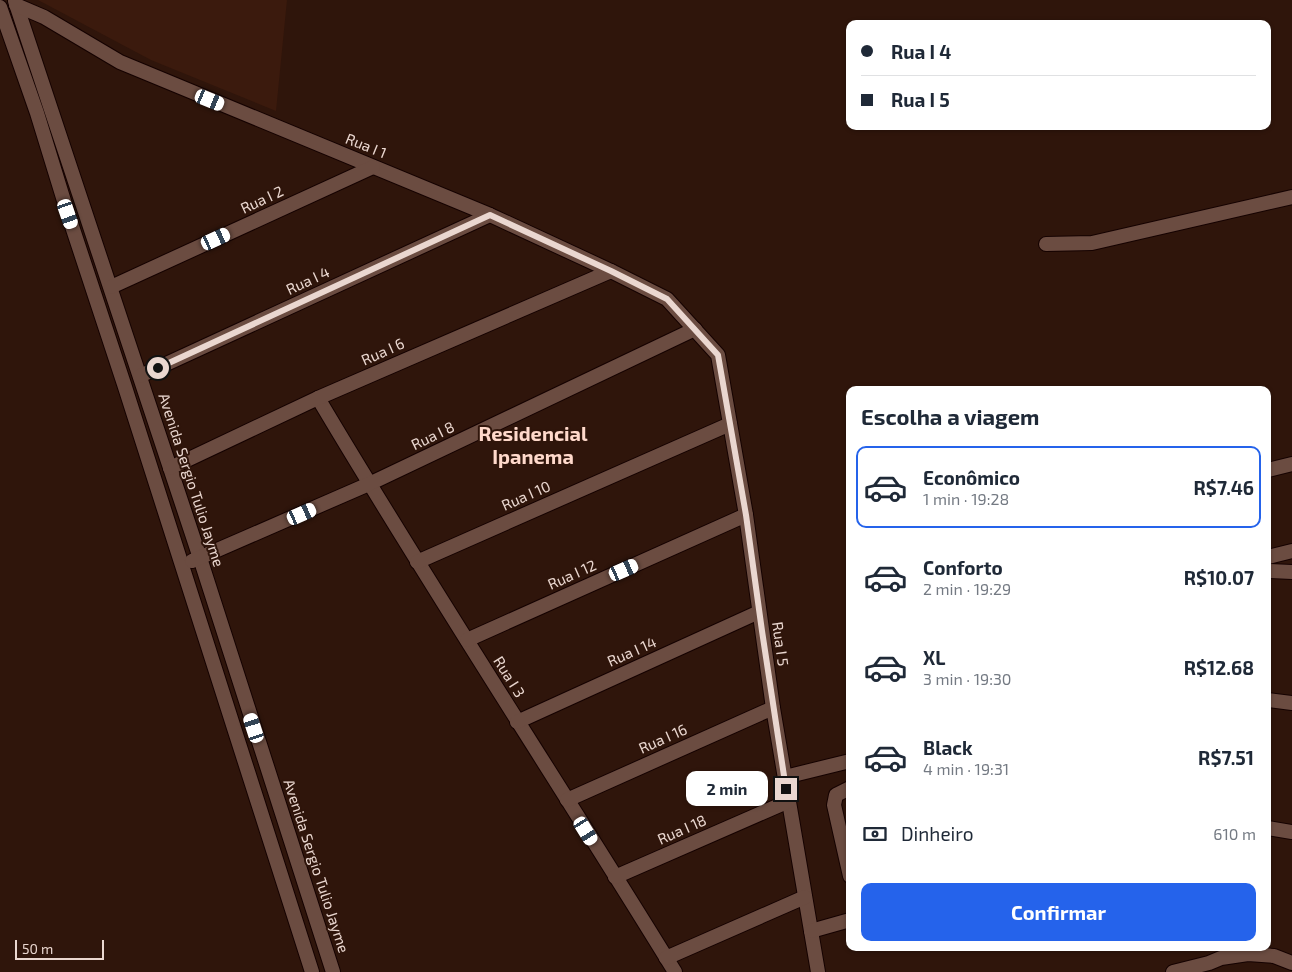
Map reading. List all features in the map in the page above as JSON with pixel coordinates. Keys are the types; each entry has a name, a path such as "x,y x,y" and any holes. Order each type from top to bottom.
{"street":[{"name":"Rua I 1","path":"16,2 120,62 490,215 611,271 667,299 695,329"},
{"name":"Avenida Sergio Tulio Jayme","path":"16,2 200,558 333,972"},
{"path":"0,7 37,113 312,972"},
{"name":"Rua I 2","path":"111,287 373,167"},
{"path":"1046,244 1092,244 1292,197"},
{"name":"Rua I 4","path":"140,376 490,215"},
{"name":"Rua I 6","path":"170,468 318,398 611,271"},
{"name":"Rua I 8","path":"182,565 369,484 695,329"},
{"name":"Rua I 5","path":"695,329 718,355 746,515 784,777 818,972"},
{"name":"Rua I 3","path":"318,398 417,562 675,972"},
{"name":"Rua I 10","path":"417,562 730,424"},
{"path":"1271,469 1292,464"},
{"name":"Rua I 12","path":"466,640 746,515"},
{"path":"1271,556 1292,551"},
{"path":"1271,571 1292,572"},
{"name":"Rua I 14","path":"517,722 759,612"},
{"path":"1271,700 1292,702"},
{"name":"Rua I 16","path":"567,800 773,708"},
{"path":"784,777 846,762"},
{"path":"846,790 836,795 834,804 846,858"},
{"name":"Rua I 18","path":"615,877 788,801"},
{"path":"1271,828 1292,832"},
{"path":"666,958 805,897"},
{"path":"811,931 846,921"},
{"path":"1173,972 1208,967 1228,957 1248,954 1274,956 1292,963"}],"shaded area":[{"path":"38,0 287,0 276,111 151,60"}],"district":[{"name":"Residencial Ipanema","path":"533,446"}],"route":[{"path":"158,368 490,215 667,299 718,355 746,515 786,789"}]}
